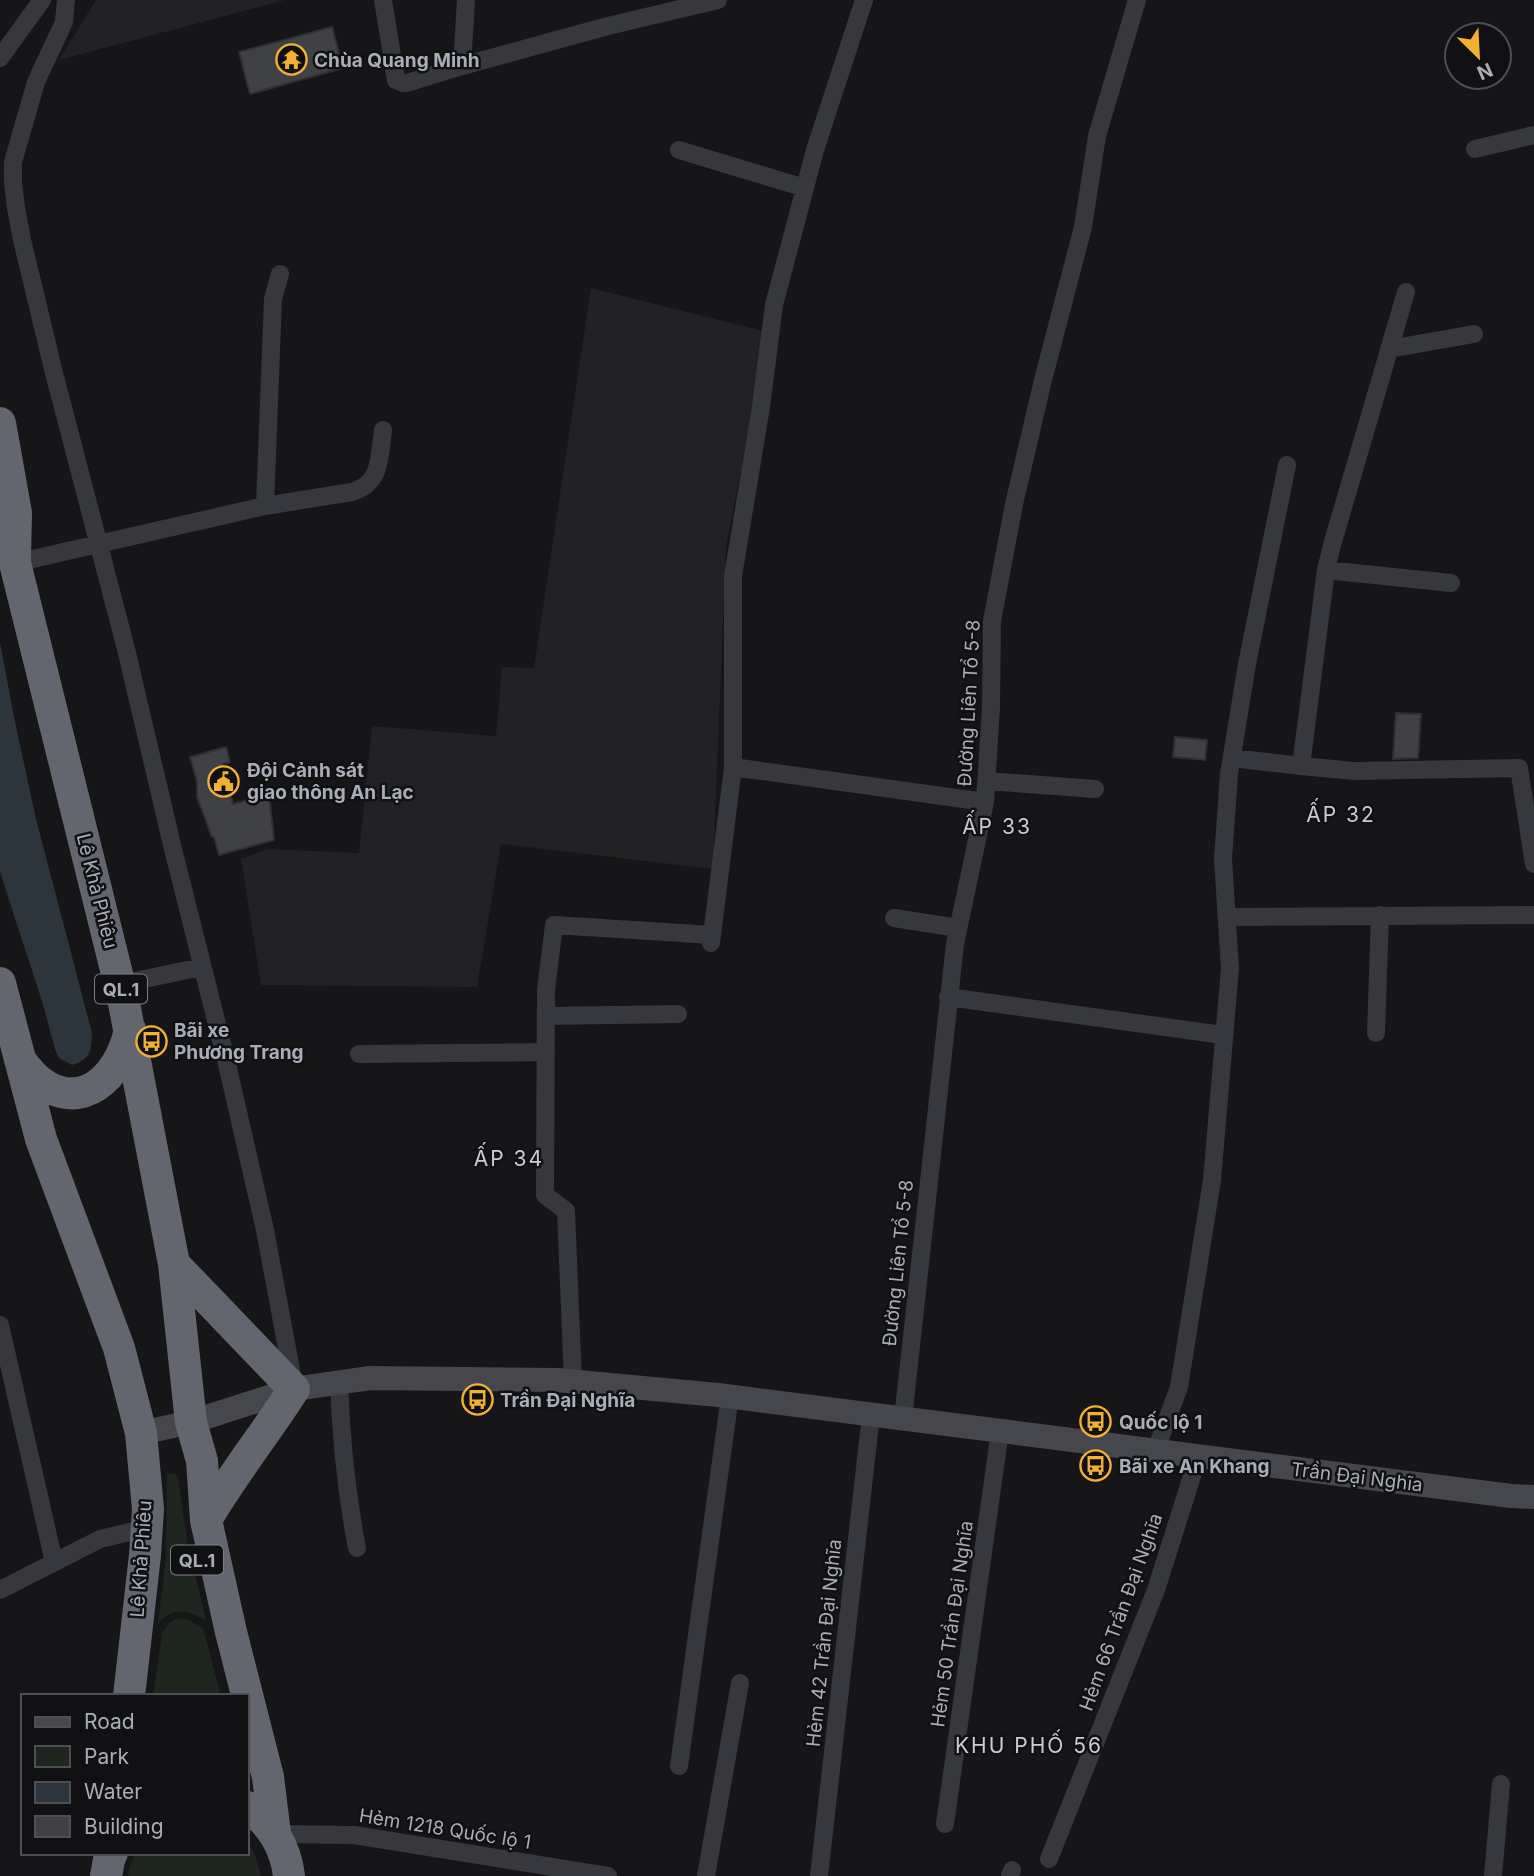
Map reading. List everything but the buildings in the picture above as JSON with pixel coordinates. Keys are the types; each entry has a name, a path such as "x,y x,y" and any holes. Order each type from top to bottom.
{"highway":[{"path":"0,423 16,513 15,563"},
{"name":"Lê Khả Phiêu","path":"0,533 15,563 130,1030 174,1264 191,1422 202,1461 206,1520 246,1694"},
{"name":"Lê Khả Phiêu","path":"0,983 41,1139 119,1348 142,1433 148,1509 129,1694"},
{"path":"19,1059 30,1073 47,1087 69,1093 87,1090 105,1079 117,1065 130,1030"},
{"path":"174,1264 294,1389 271,1426 223,1490 206,1520"},
{"name":"Lê Khả Phiêu","path":"191,1422 185,1467 195,1553 227,1694"},
{"name":"Lê Khả Phiêu","path":"248,1701 268,1777 260,1818"},
{"name":"QL.1","path":"248,1776 260,1818 283,1850 289,1876"},
{"path":"106,1876 111,1855"}],"main road":[{"name":"Trần Đại Nghĩa","path":"142,1433 191,1422 294,1389 370,1378 557,1380 730,1396 1498,1495 1534,1497"}],"street":[{"path":"0,58 42,0"},
{"path":"66,0 64,22 36,82 13,162 13,182 22,240 227,1064 265,1230 294,1389"},
{"path":"383,0 396,80 402,83 608,26 718,0"},
{"path":"462,66 466,0"},
{"path":"573,1382 566,1211 545,1195 546,990 554,925 711,939 733,767 733,576 761,407 774,305 815,150 864,0"},
{"name":"Đường Liên Tổ 5-8","path":"903,1419 948,997 958,928 985,802 991,707 992,621 1014,504 1083,227 1097,136 1137,0"},
{"path":"1475,149 1534,135"},
{"path":"679,150 805,188"},
{"path":"265,506 273,299 280,274"},
{"path":"1301,766 1326,570 1406,292"},
{"path":"1389,349 1474,334"},
{"path":"15,563 265,506 362,489 371,482 377,472 383,430"},
{"path":"1156,1450 1180,1387 1212,1180 1230,968 1223,859 1229,774 1247,664 1287,465"},
{"path":"1326,570 1451,583"},
{"path":"1232,758 1354,771 1519,768 1534,863"},
{"path":"733,767 985,802"},
{"path":"987,781 1095,789"},
{"path":"1376,1033 1380,915"},
{"path":"1227,917 1534,915"},
{"path":"894,918 958,928"},
{"path":"120,984 202,967"},
{"path":"948,997 1223,1035"},
{"path":"546,1016 678,1014"},
{"path":"359,1054 546,1052"},
{"path":"0,1325 54,1562"},
{"path":"339,1382 346,1490 357,1548"},
{"path":"679,1766 730,1396"},
{"name":"Hẻm 42 Trần Đại Nghĩa","path":"819,1876 871,1415"},
{"name":"Hẻm 50 Trần Đại Nghĩa","path":"945,1824 1000,1431"},
{"name":"Hẻm 66 Trần Đại Nghĩa","path":"1049,1859 1156,1590 1198,1457"},
{"path":"0,1590 100,1539 146,1528"},
{"path":"706,1876 740,1683"},
{"path":"1493,1876 1501,1784"},
{"name":"Hẻm 1218 Quốc lộ 1","path":"260,1818 608,1876"}],"shaded area":[{"path":"96,0 285,0 59,60"},
{"path":"591,288 768,332 726,547 713,869 501,844 477,987 261,985 241,859 267,849 359,853 372,726 496,736 502,667 534,668"}],"green space":[{"path":"167,1473 178,1477 187,1540 206,1621 187,1612 175,1612 158,1624 166,1556"},
{"path":"177,1618 189,1620 203,1628 220,1694 153,1694 162,1633 169,1623"},
{"path":"248,1844 254,1852 261,1876 128,1876 135,1855 248,1855"}],"water":[{"path":"0,643 36,819 92,1033 89,1054 72,1065 59,1058 55,1049 0,872"}],"place":[{"name":"Chùa Quang Minh","path":"291,60"},
{"name":"Đội Cảnh sát giao thông An Lạc","path":"224,781"},
{"name":"Bãi xe Phương Trang","path":"151,1041"},
{"name":"Trần Đại Nghĩa","path":"477,1400"},
{"name":"Quốc lộ 1","path":"1096,1422"},
{"name":"Bãi xe An Khang","path":"1096,1466"}],"district":[{"name":"ẤP 32","path":"1341,814"},
{"name":"ẤP 33","path":"997,826"},
{"name":"ẤP 34","path":"509,1158"},
{"name":"KHU PHỐ 56","path":"1029,1745"}]}
